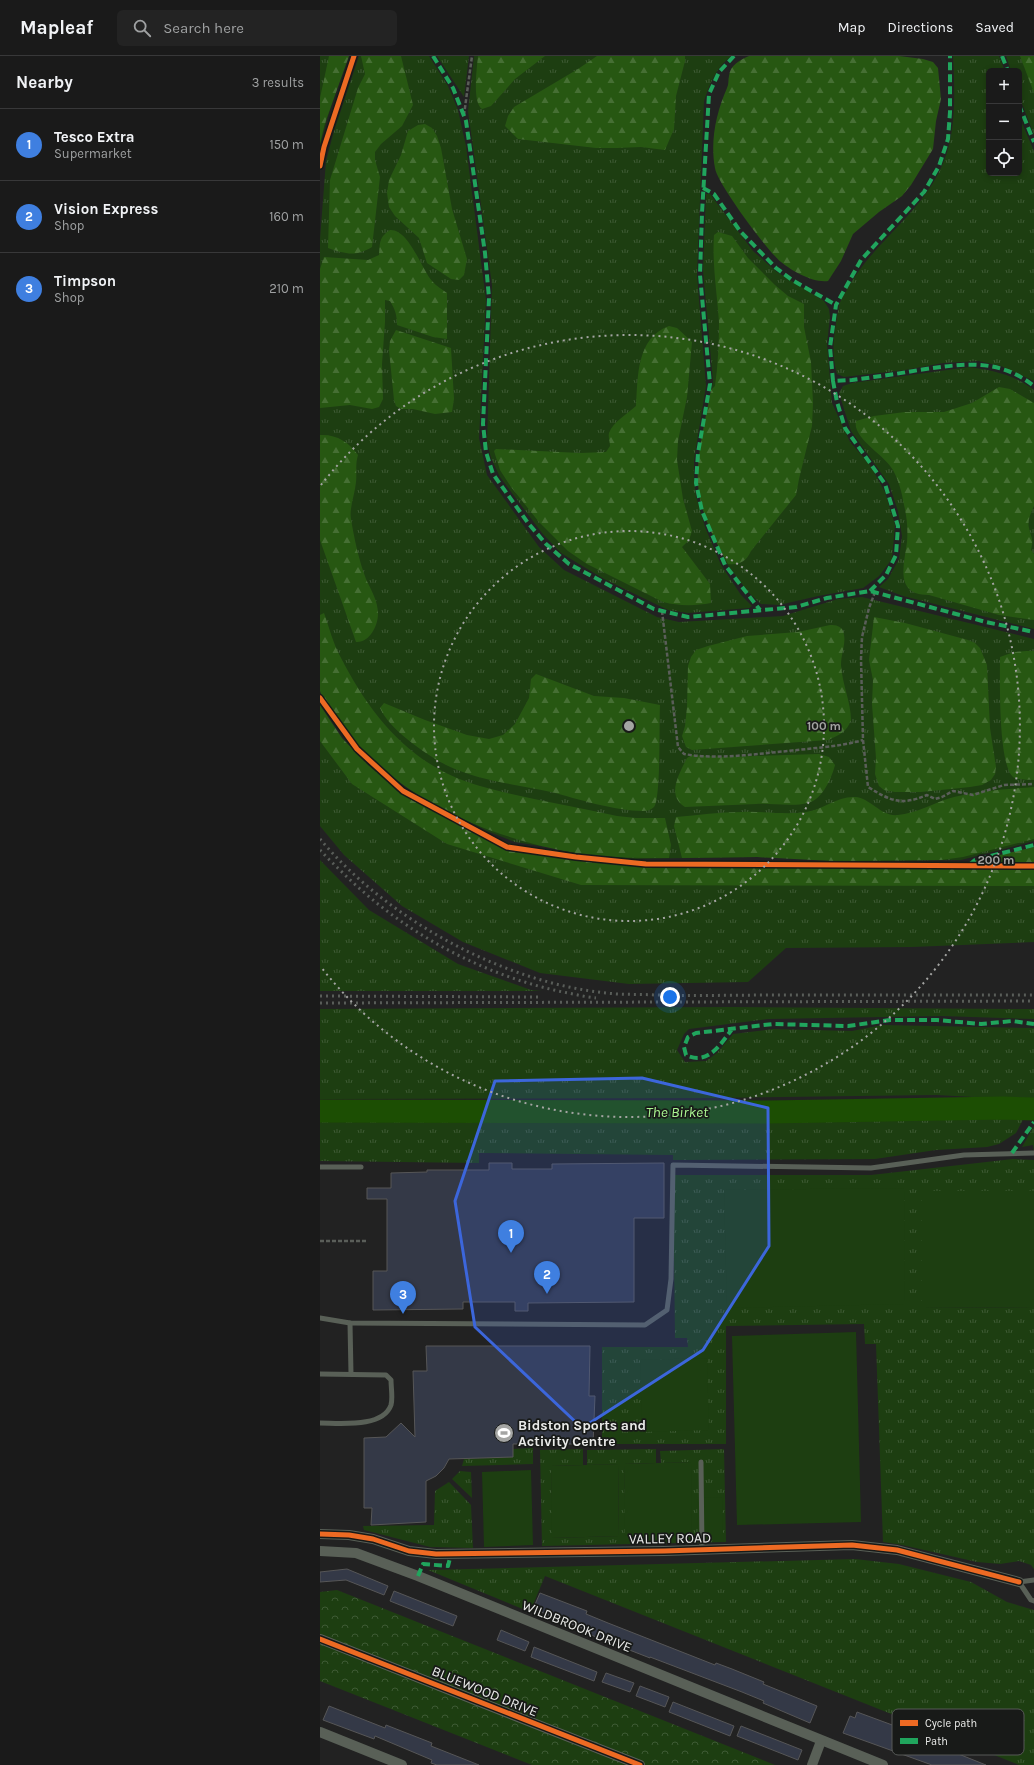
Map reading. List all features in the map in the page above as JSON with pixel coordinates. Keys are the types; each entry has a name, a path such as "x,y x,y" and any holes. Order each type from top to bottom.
{"street":[{"name":"VALLEY ROAD","path":"320,1534 349,1535 373,1539 408,1551 436,1554 860,1546 897,1550 1019,1582"},
{"name":"WILDBROOK DRIVE","path":"320,1551 356,1553 418,1576 821,1741 884,1765"},
{"name":"BLUEWOOD DRIVE","path":"320,1639 640,1765"},
{"path":"320,1732 402,1765"},
{"path":"812,1765 821,1741"}],"lane":[{"path":"320,1318 350,1323 645,1325 667,1310 671,1279 673,1165 871,1168 964,1155 1034,1153"},
{"path":"320,1167 361,1167"},
{"path":"350,1323 351,1374"},
{"path":"320,1374 386,1375 391,1380 391,1406 385,1413 371,1422 320,1423"},
{"path":"701,1462 702,1550"},
{"path":"1034,1580 1019,1582 1031,1600 1034,1601"}],"path":[{"path":"464,115 472,56"},
{"path":"875,592 868,608 862,637 861,692 863,740 868,787 882,796 898,801 912,801 927,795 935,799 953,791 973,795 1004,785 1034,784"},
{"path":"662,611 678,747 684,754 716,757 846,745 863,740"},
{"path":"320,1241 367,1241"}],"highlighted area":[{"path":"642,1078 768,1108 769,1246 703,1350 582,1428 475,1327 455,1201 495,1081"}],"green space":[{"path":"320,56 348,56 320,145"},
{"path":"329,56 349,56 325,123 320,143 320,98"},
{"path":"359,56 429,56 448,86 458,110 466,146 486,300 479,438 487,475 539,547 564,570 657,617 679,622 783,616 838,599 862,597 1034,639 1034,841 961,860 859,861 758,857 622,859 515,842 487,831 417,794 390,773 320,689 320,239 326,161 334,131"},
{"path":"361,56 401,56 413,105 402,126 381,144 375,152 375,160 380,177 372,247 350,254 328,248 330,180 358,88 365,74"},
{"path":"437,56 469,56 464,97"},
{"path":"474,56 731,56 714,76 704,101 697,275 706,386 694,460 694,481 696,496 705,527 721,565 741,595 752,606 749,608 688,613 668,610 604,579 561,553 542,533 500,477 491,458 487,442 492,285 468,111"},
{"path":"478,56 545,56 515,79 491,106 482,109 477,100 476,92"},
{"path":"597,56 685,56 676,96 674,129 665,150 641,147 596,148 518,139 505,126 508,116 514,107"},
{"path":"749,56 899,56 923,59 933,62 938,68 941,99 936,121 933,149 911,185 902,196 879,212 853,234 841,261 828,281 816,280 803,276 781,262 775,256 733,202 724,188 715,168 713,148 715,127 720,107 728,86 730,72 736,63"},
{"path":"953,56 999,56 1004,68 986,68 986,176 1022,176 1022,123 1034,151 1034,381 1001,366 979,361 943,363 905,370 844,377 837,374 834,355 834,336 839,305 859,271 919,202 930,188 939,172 945,159 952,130 954,116"},
{"path":"1006,56 1034,56 1034,135 1022,104 1022,68 1010,68"},
{"path":"1020,56 1034,56 1034,93"},
{"path":"425,124 432,128 437,136 441,148 452,209 467,259 464,275 459,280 451,279 427,263 419,238 395,216 389,207 387,193 389,180 401,155 408,131 418,125"},
{"path":"706,194 710,194 753,251 777,272 824,301 829,309 830,317 827,344 832,403 850,442 870,465 885,492 895,525 892,559 879,576 863,588 779,605 761,604 748,592 727,564 704,512 700,459 713,381 703,270"},
{"path":"390,230 397,231 403,236 414,251 428,276 437,286 447,293 447,339 433,337 397,325 393,307 390,301 385,300 382,364 383,399 379,407 372,409 350,405 320,408 320,269 324,257 368,260 379,255 382,238"},
{"path":"718,232 732,236 748,258 775,285 788,296 804,304 804,327 811,362 813,403 812,426 796,495 747,558 742,562 732,564 728,564 708,526 699,495 698,484 698,461 711,390 715,386 718,362 719,322 714,267 714,235"},
{"path":"669,326 677,328 692,342 687,397 678,441 677,460 683,499 692,531 689,540 682,547 710,584 711,603 705,604 681,605 663,602 587,564 568,551 539,522 511,487 500,470 494,451 496,449 580,453 606,452 610,446 609,433 611,429 636,406 637,383 641,360 650,339 658,332"},
{"path":"396,330 451,348 454,399 452,412 435,414 413,409 401,409 396,406 394,400 389,350 390,341"},
{"path":"969,367 1003,374 1019,380 1034,390 1034,629 903,596 879,587 888,579 899,559 902,536 898,511 889,484 851,431 839,393 843,386 852,383"},
{"path":"999,387 1010,389 1034,403 1034,506 1029,522 1029,528 1032,540 1031,550 1034,554 1034,620 999,615 929,595 918,594 910,590 906,584 903,569 907,542 907,519 899,483 889,464 864,440 856,427 856,421 874,416 905,412 944,412 972,403"},
{"path":"320,435 337,437 351,446 358,455 351,519 361,565 376,600 378,609 378,619 372,633 361,642 356,642 320,540"},
{"path":"324,613 338,651 365,699 396,737 414,753 434,766 456,777 497,791 617,816 636,818 665,818 671,845 669,858 598,856 545,847 485,828 456,816 402,784 378,765 356,744 336,718 322,696 320,691 320,615"},
{"path":"874,617 905,623 968,640 975,643 980,648 987,665 990,728 996,767 995,774 991,780 982,785 921,792 895,792 884,790 879,786 875,774 876,758 872,704 873,680 869,660"},
{"path":"830,625 840,627 844,635 841,665 850,706 851,720 842,733 828,740 692,750 686,747 682,736 685,726 687,707 688,666 691,657 696,650 747,636 798,632"},
{"path":"1034,651 1034,780 1013,777 1008,769 1002,739 1000,657 1014,652"},
{"path":"536,674 594,696 624,698 660,705 659,776 658,790 654,807 650,810 643,811 609,807 551,792 497,782 471,775 446,765 418,748 391,724 380,708 384,703 467,735 489,739 503,735 515,724 529,698 531,679"},
{"path":"320,705 342,738 368,765 397,789 466,827 500,841 558,856 611,863 648,864 757,863 831,867 925,866 989,869 1034,868 1034,886 581,885 447,844 352,784 320,741"},
{"path":"320,706 369,780 509,852 604,869 1034,872 1034,942 912,947 786,948 748,982 629,984 540,973 463,942 402,906 344,855 320,826"},
{"path":"819,754 829,757 835,765 830,780 821,795 813,801 807,803 793,805 756,804 685,807 676,797 675,791 678,778 687,758 692,755 724,757"},
{"path":"1034,787 1034,839 963,857 941,860 831,861 757,857 682,858 674,826 676,817 734,812 806,812 849,797 861,798 886,813 898,815 957,796"},
{"path":"1034,847 1034,863 989,864 969,862"},
{"path":"320,860 369,910 458,964 531,990 542,991 320,991"},
{"path":"732,1007 1034,1009 1034,1019 941,1016 768,1019 689,1029 684,1034 677,1050 685,1062 706,1061 717,1053 733,1034 773,1029 852,1031 882,1025 1034,1028 1034,1100 936,1095 713,1098 320,1099 320,1009"},
{"path":"1027,1112 1016,1133 999,1144 987,1147 936,1150 875,1159 673,1160 673,1155 479,1153 479,1163 320,1161 320,1114 695,1115"},
{"path":"1034,1126 1034,1151 1033,1145 1022,1147"},
{"path":"1013,1159 1034,1160 1034,1191 922,1191 922,1308 1034,1307 1034,1569 1031,1565 1019,1561 1000,1564 977,1562 883,1542 876,1344 865,1344 864,1324 726,1326 726,1444 602,1444 602,1347 688,1347 687,1338 675,1338 673,1175 871,1175"},
{"path":"904,1188 905,1304 727,1308 724,1190"},
{"path":"922,1191 1034,1191 1034,1307 922,1308"},
{"path":"856,1332 861,1522 737,1525 732,1336"},
{"path":"707,1358 709,1430 642,1432 640,1360"},
{"path":"533,1448 533,1464 462,1466 464,1459 513,1457 513,1449"},
{"path":"583,1449 583,1465 551,1466 553,1538 619,1536 618,1464 587,1465 587,1450 656,1449 656,1463 624,1464 626,1536 690,1462 661,1463 660,1451 724,1449 726,1542 542,1546 540,1450"},
{"path":"691,1462 692,1534 625,1536 624,1464"},
{"path":"618,1464 619,1536 552,1538 551,1466"},
{"path":"531,1470 533,1545 484,1547 482,1472"},
{"path":"460,1471 471,1472 472,1498 452,1479"},
{"path":"449,1482 471,1505 473,1548 430,1547 364,1530 363,1526 434,1525 435,1491"},
{"path":"722,1497 723,1534 698,1534 697,1498"},
{"path":"855,1559 899,1564 971,1582 1007,1602 1034,1610 1034,1765 1019,1765 994,1755 1024,1755 1024,1709 892,1709 892,1714 545,1576 530,1612 428,1570"},
{"path":"337,1590 775,1765 532,1765 320,1681 320,1592"}],"building":[{"path":"489,1163 512,1163 512,1169 552,1169 552,1164 664,1163 664,1218 634,1218 634,1302 528,1303 528,1311 515,1311 515,1302 463,1302 463,1309 373,1310 373,1271 387,1271 387,1199 367,1199 367,1188 391,1188 391,1173 427,1172 427,1170 489,1170"},
{"name":"Bidston Sports and Activity Centre","path":"426,1346 590,1346 589,1396 595,1396 593,1444 513,1444 513,1457 449,1459 444,1468 436,1476 426,1481 426,1522 371,1525 372,1508 364,1508 364,1438 386,1437 401,1423 415,1437 413,1371 427,1371"},
{"path":"347,1569 388,1586 384,1595 346,1580 320,1582 320,1572"},
{"path":"394,1591 457,1616 453,1626 390,1601"},
{"path":"540,1593 587,1611 586,1614 608,1623 715,1665 716,1663 764,1682 763,1684 817,1706 810,1723 763,1703 764,1701 586,1633 587,1630 533,1609"},
{"path":"501,1630 529,1642 525,1651 497,1640"},
{"path":"534,1647 597,1672 594,1681 531,1657"},
{"path":"606,1673 634,1683 630,1692 602,1682"},
{"path":"640,1686 669,1697 665,1707 636,1696"},
{"path":"673,1702 734,1726 730,1736 669,1712"},
{"path":"329,1706 385,1728 386,1725 432,1743 431,1746 479,1765 437,1765 431,1763 432,1760 375,1736 374,1739 323,1720"},
{"path":"857,1712 892,1725 892,1751 843,1733 850,1716 855,1718"},
{"path":"741,1726 802,1750 798,1760 737,1736"},
{"path":"904,1755 961,1755 986,1765 932,1765"}],"waterway":[{"name":"The Birket","path":"320,1111 768,1112 1003,1108 1034,1109"}],"railway":[{"path":"320,839 347,868 378,895 413,920 449,942 487,961 527,976 567,987 612,994 1034,995"},
{"path":"320,850 369,897 393,916 446,949 503,975 563,992 596,998"},
{"path":"320,996 540,997"},
{"path":"320,1003 1034,1001"}],"marked path":[{"path":"433,56 453,88 466,121 485,253 489,298 483,424 486,452 493,474 528,523 546,544 569,564 654,609 688,617 796,607 827,598 870,591 986,622 1034,632"},
{"path":"734,56 719,72 709,94 700,275 710,384 698,453 696,483 702,511 725,565 760,610"},
{"path":"833,381 830,347 836,305 861,260 924,192 939,166 948,139 950,112 950,56"},
{"path":"1002,56 1007,68"},
{"path":"1022,112 1034,142"},
{"path":"703,188 714,194 740,231 776,268 792,280 836,305"},
{"path":"870,591 886,575 896,555 898,526 885,484 845,428 837,402 833,381 852,380 950,366 979,365 1006,370 1034,386"},
{"path":"969,865 975,860 1034,845"},
{"path":"733,1028 728,1034 719,1046 708,1055 701,1058 694,1058 686,1055 684,1047 688,1037 696,1033 773,1024 848,1026 890,1020 937,1020 981,1024 1012,1021 1034,1024"},
{"path":"1012,1153 1034,1122"},
{"path":"418,1576 423,1564 448,1566 451,1554"}],"cycle path":[{"path":"320,166 324,147 354,56"},
{"path":"320,698 357,749 403,791 507,847 576,857 646,864 1034,866"},
{"path":"320,1534 349,1535 373,1539 409,1551 436,1554 664,1551 852,1545 897,1550 1019,1582"},
{"path":"320,1639 640,1765"}],"place":[{"name":"Tesco Extra","path":"511,1253"},
{"name":"Vision Express","path":"547,1294"},
{"name":"Timpson","path":"403,1314"},
{"name":"Bidston Sports and Activity Centre","path":"504,1433"}]}
